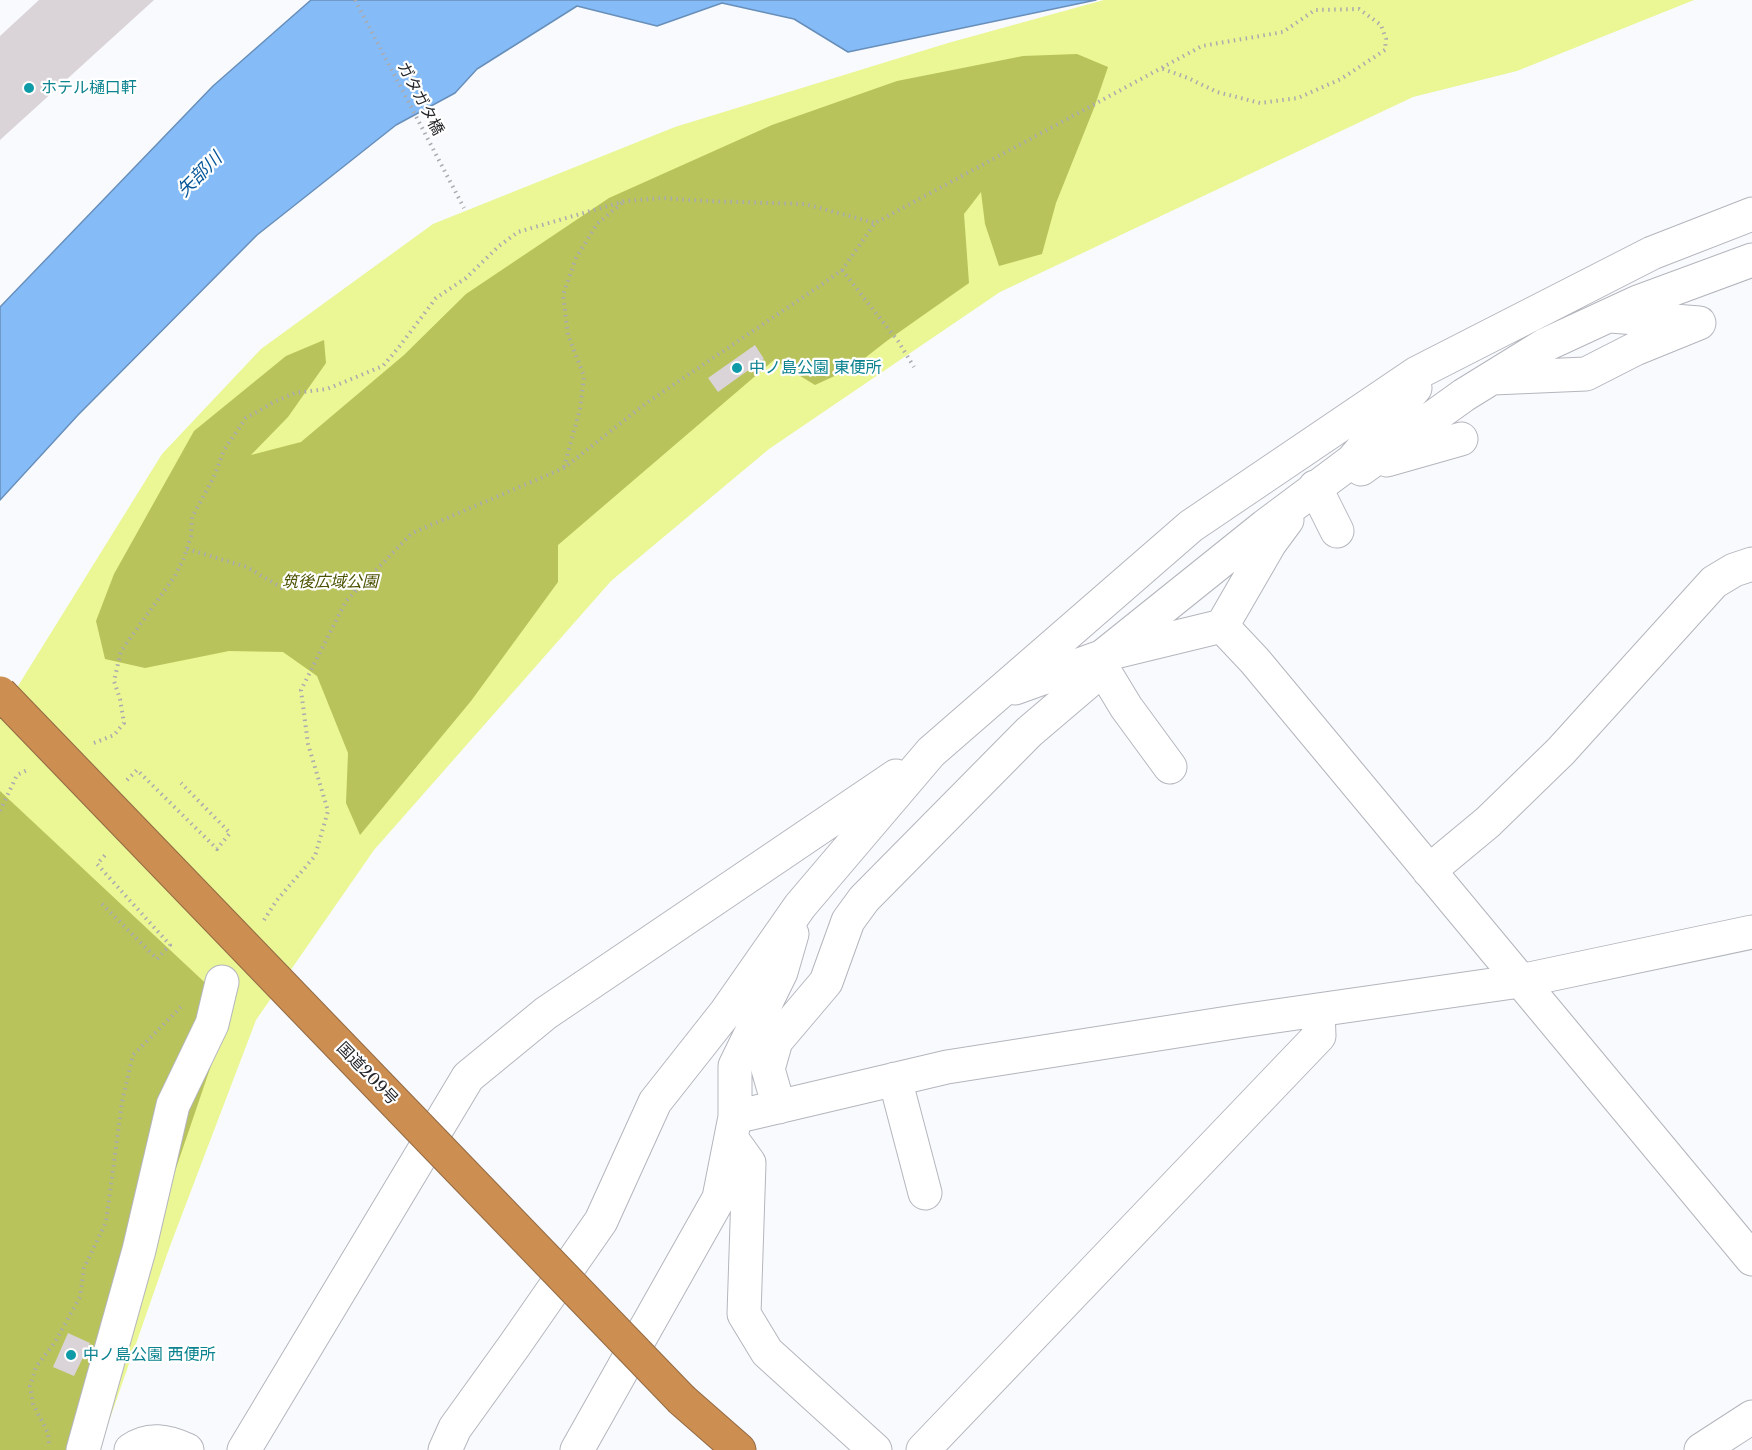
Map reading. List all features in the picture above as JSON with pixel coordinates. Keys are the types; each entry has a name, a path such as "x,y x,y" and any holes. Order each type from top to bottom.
{"highway":[{"name":"国道209号","path":"0,693 682,1400 739,1450"}],"street":[{"path":"244,1450 468,1077 546,1013 931,752 1191,526 1417,372 1652,253 1752,214"},
{"path":"779,1107 768,1069 776,1041 826,982 848,921 864,899 1029,732 1104,677 1265,525 1314,493 1362,468 1464,395 1545,345 1638,302 1752,260"},
{"path":"1491,378 1586,374 1635,349 1699,323 1609,316"},
{"path":"997,694 1104,677 1222,626 1270,543 1314,493 1352,460 1437,362"},
{"path":"1362,468 1461,439"},
{"path":"1314,493 1337,531"},
{"path":"1429,871 1488,822 1561,751 1714,582 1734,570 1752,564"},
{"path":"1222,626 1255,661 1752,1259"},
{"path":"1104,677 1170,767"},
{"path":"445,1450 454,1428 601,1221 656,1102 726,1012 800,906 931,752"},
{"path":"577,1450 719,1198 733,1127 735,1066 781,972 800,906"},
{"path":"733,1127 779,1107 947,1067 1520,981 1752,932"},
{"path":"83,1450 139,1250 173,1105 212,1024 222,982"},
{"path":"923,1450 1319,1036 1318,1010"},
{"path":"895,1079 925,1193"},
{"path":"733,1127 749,1163 744,1314 767,1352 875,1450"},
{"path":"1701,1450 1752,1418"},
{"path":"131,1450 145,1442 160,1440 187,1450"}],"path":[{"name":"ガタガタ橋","path":"355,0 464,208"},
{"path":"259,928 277,900 315,856 328,811 308,744 301,690 346,601 412,533 564,468 645,404 842,270 875,223 1202,45 1283,32 1316,10 1359,9 1381,25 1386,39 1385,50 1341,79 1298,98 1260,103 1217,92 1160,68"},
{"path":"93,743 114,735 124,723 114,681 121,651 175,576 188,549 192,516 214,477 224,450 246,418 295,393 327,388 383,366 436,298 466,278 499,246 518,232 625,201 663,198 805,204 875,223"},
{"path":"564,468 580,409 584,376 568,335 563,296 576,258 597,224 625,201"},
{"path":"842,270 898,341 914,367"},
{"path":"188,549 248,567 282,588 312,579 335,577 356,590"},
{"path":"0,811 17,774 33,767"},
{"path":"122,784 137,770 217,849 230,833 181,783"},
{"path":"102,904 157,959 170,945 96,864 112,848"},
{"path":"50,1450 48,1433 33,1404 30,1386 36,1367 55,1342 80,1297 84,1268 106,1222 122,1102 133,1055 190,997 222,982"}],"green space":[{"name":"筑後広域公園","path":"1104,0 1694,0 1517,71 1413,97 1000,292 769,449 611,581 374,850 256,1020 170,1246 99,1450 0,1450 0,715 162,454 261,349 433,224 675,127 948,43"},
{"path":"1077,54 1108,67 1056,203 1042,254 999,266 985,224 981,192 964,214 969,283 852,368 815,385 774,360 558,545 558,582 471,701 360,835 346,803 348,753 317,676 283,652 229,651 145,668 105,659 96,621 114,574 194,431 286,356 324,340 326,363 288,417 251,455 301,442 404,355 466,294 609,198 772,125 897,81 1023,56"},
{"path":"0,791 231,1007 78,1450 0,1450"}],"water":[{"name":"矢部川","path":"311,0 1096,0 848,52 794,19 722,3 657,26 577,6 477,69 455,93 396,125 257,235 78,415 0,500 0,307 213,86"}],"building":[{"name":"ホテル樋口軒","path":"39,0 154,0 0,140 0,36"},
{"name":"中ノ島公園 東便所","path":"755,345 764,359 718,392 708,378"},
{"name":"中ノ島公園 西便所","path":"68,1333 90,1343 74,1376 53,1367"}],"place":[{"name":"ホテル樋口軒","path":"29,88"},
{"name":"中ノ島公園 東便所","path":"737,368"},
{"name":"中ノ島公園 西便所","path":"71,1355"}]}
